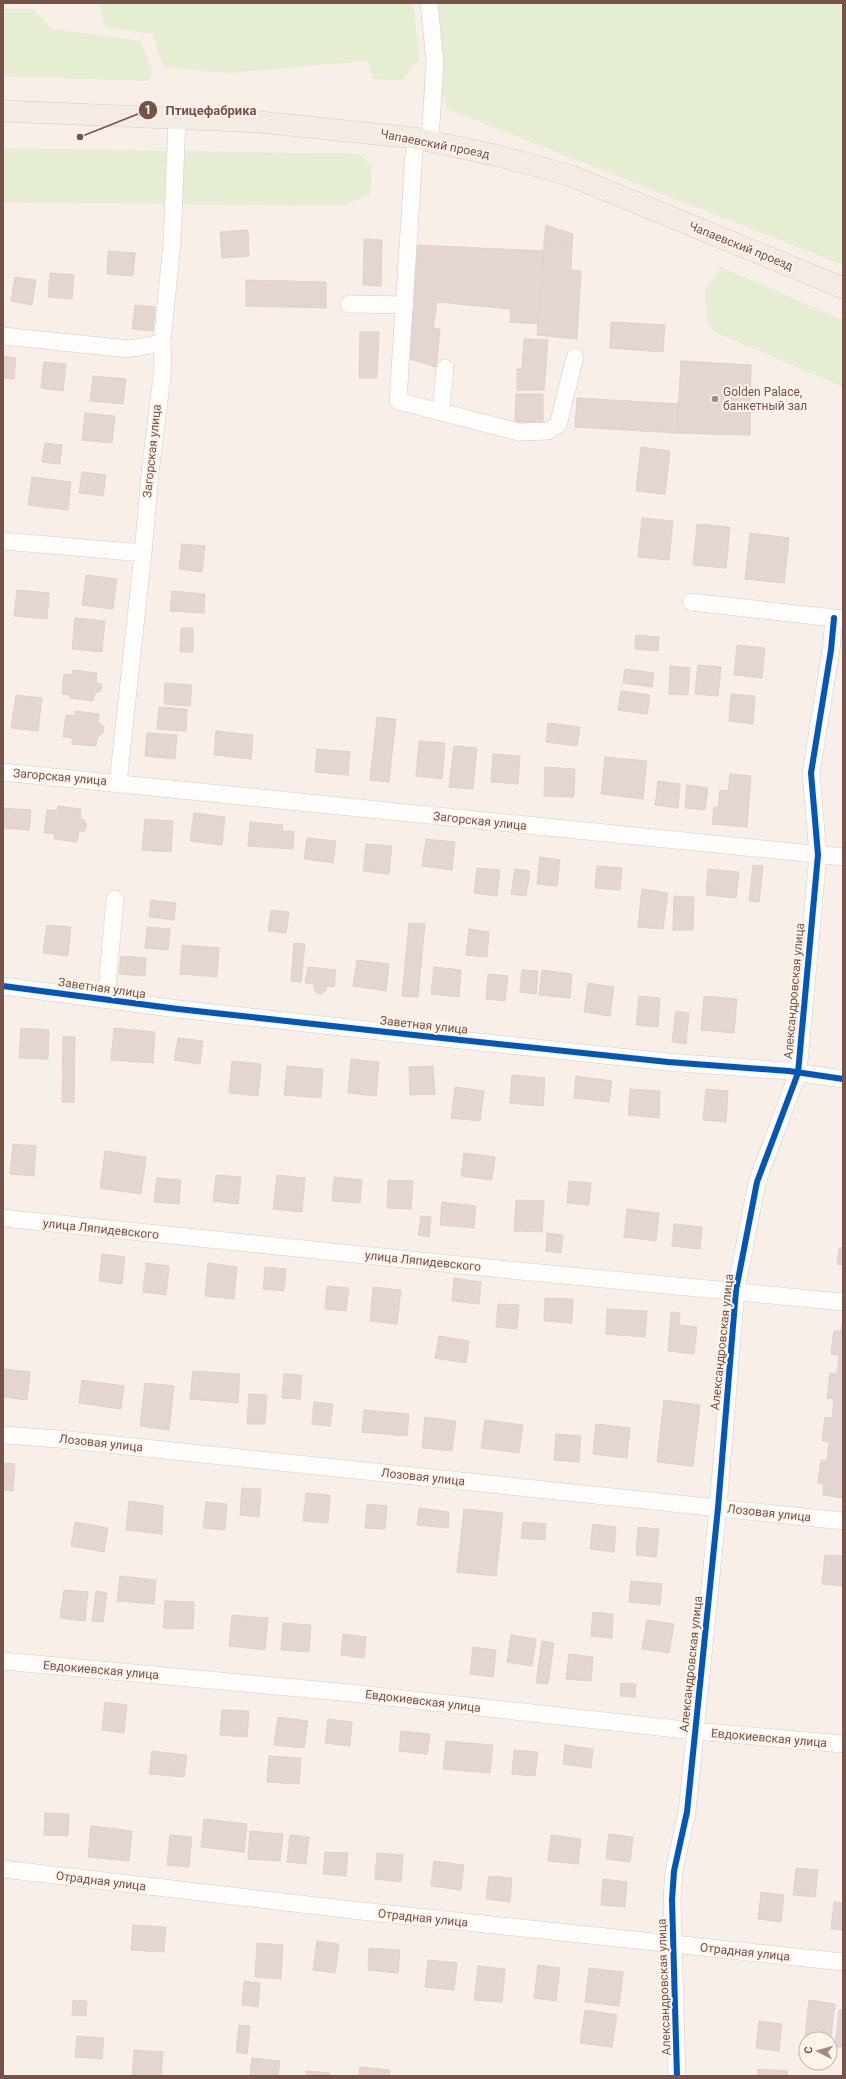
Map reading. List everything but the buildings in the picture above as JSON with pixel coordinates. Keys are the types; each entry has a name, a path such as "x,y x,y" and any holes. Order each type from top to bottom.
{"main road":[{"name":"Чапаевский проезд","path":"3,111 260,122 423,139 499,156 569,175 843,288"}],"street":[{"path":"429,3 435,62 423,139 405,305 398,401 519,432 548,431 558,425 575,356"},
{"name":"Загорская улица","path":"118,783 143,553 153,442 163,368 162,343 172,243 177,119"},
{"path":"349,304 405,305"},
{"path":"3,336 129,349 162,343"},
{"path":"441,412 445,368"},
{"path":"3,541 143,553"},
{"path":"691,602 838,618"},
{"name":"Александровская улица","path":"677,2076 672,1900 674,1872 687,1812 718,1508 736,1290 757,1182 798,1073 818,855 811,773 831,650 838,618"},
{"name":"Загорская улица","path":"3,772 843,857"},
{"path":"106,999 115,899"},
{"name":"Заветная улица","path":"3,986 423,1036 668,1062 798,1073 843,1079"},
{"name":"улица Ляпидевского","path":"3,1218 510,1270 736,1290 843,1302"},
{"name":"Лозовая улица","path":"3,1435 67,1440 843,1521"},
{"name":"Евдокиевская улица","path":"3,1661 351,1692 695,1731 843,1744"},
{"name":"Отрадная улица","path":"3,1869 352,1910 843,1962"}],"green space":[{"path":"98,3 411,3 414,8 419,59 402,81 374,79 367,61 228,73 163,67 153,34 106,27"},
{"path":"425,3 843,3 843,265 447,109 444,94 440,108 423,102 426,51"},
{"path":"3,9 32,9 52,29 140,41 153,71 148,81 3,76"},
{"path":"3,148 359,154 372,167 370,195 342,206 3,202"},
{"path":"721,267 843,320 843,387 713,331 707,322 705,290"}],"cycle path":[{"path":"677,2076 672,1900 674,1871 687,1812 718,1508 736,1290 757,1182 798,1073 818,855 811,773 831,650 834,618"},
{"path":"3,986 178,1009 668,1062 789,1071 843,1079"}],"place":[{"name":"Птицефабрика","path":"80,137"},
{"name":"Golden Palace, банкетный зал","path":"715,399"}]}
